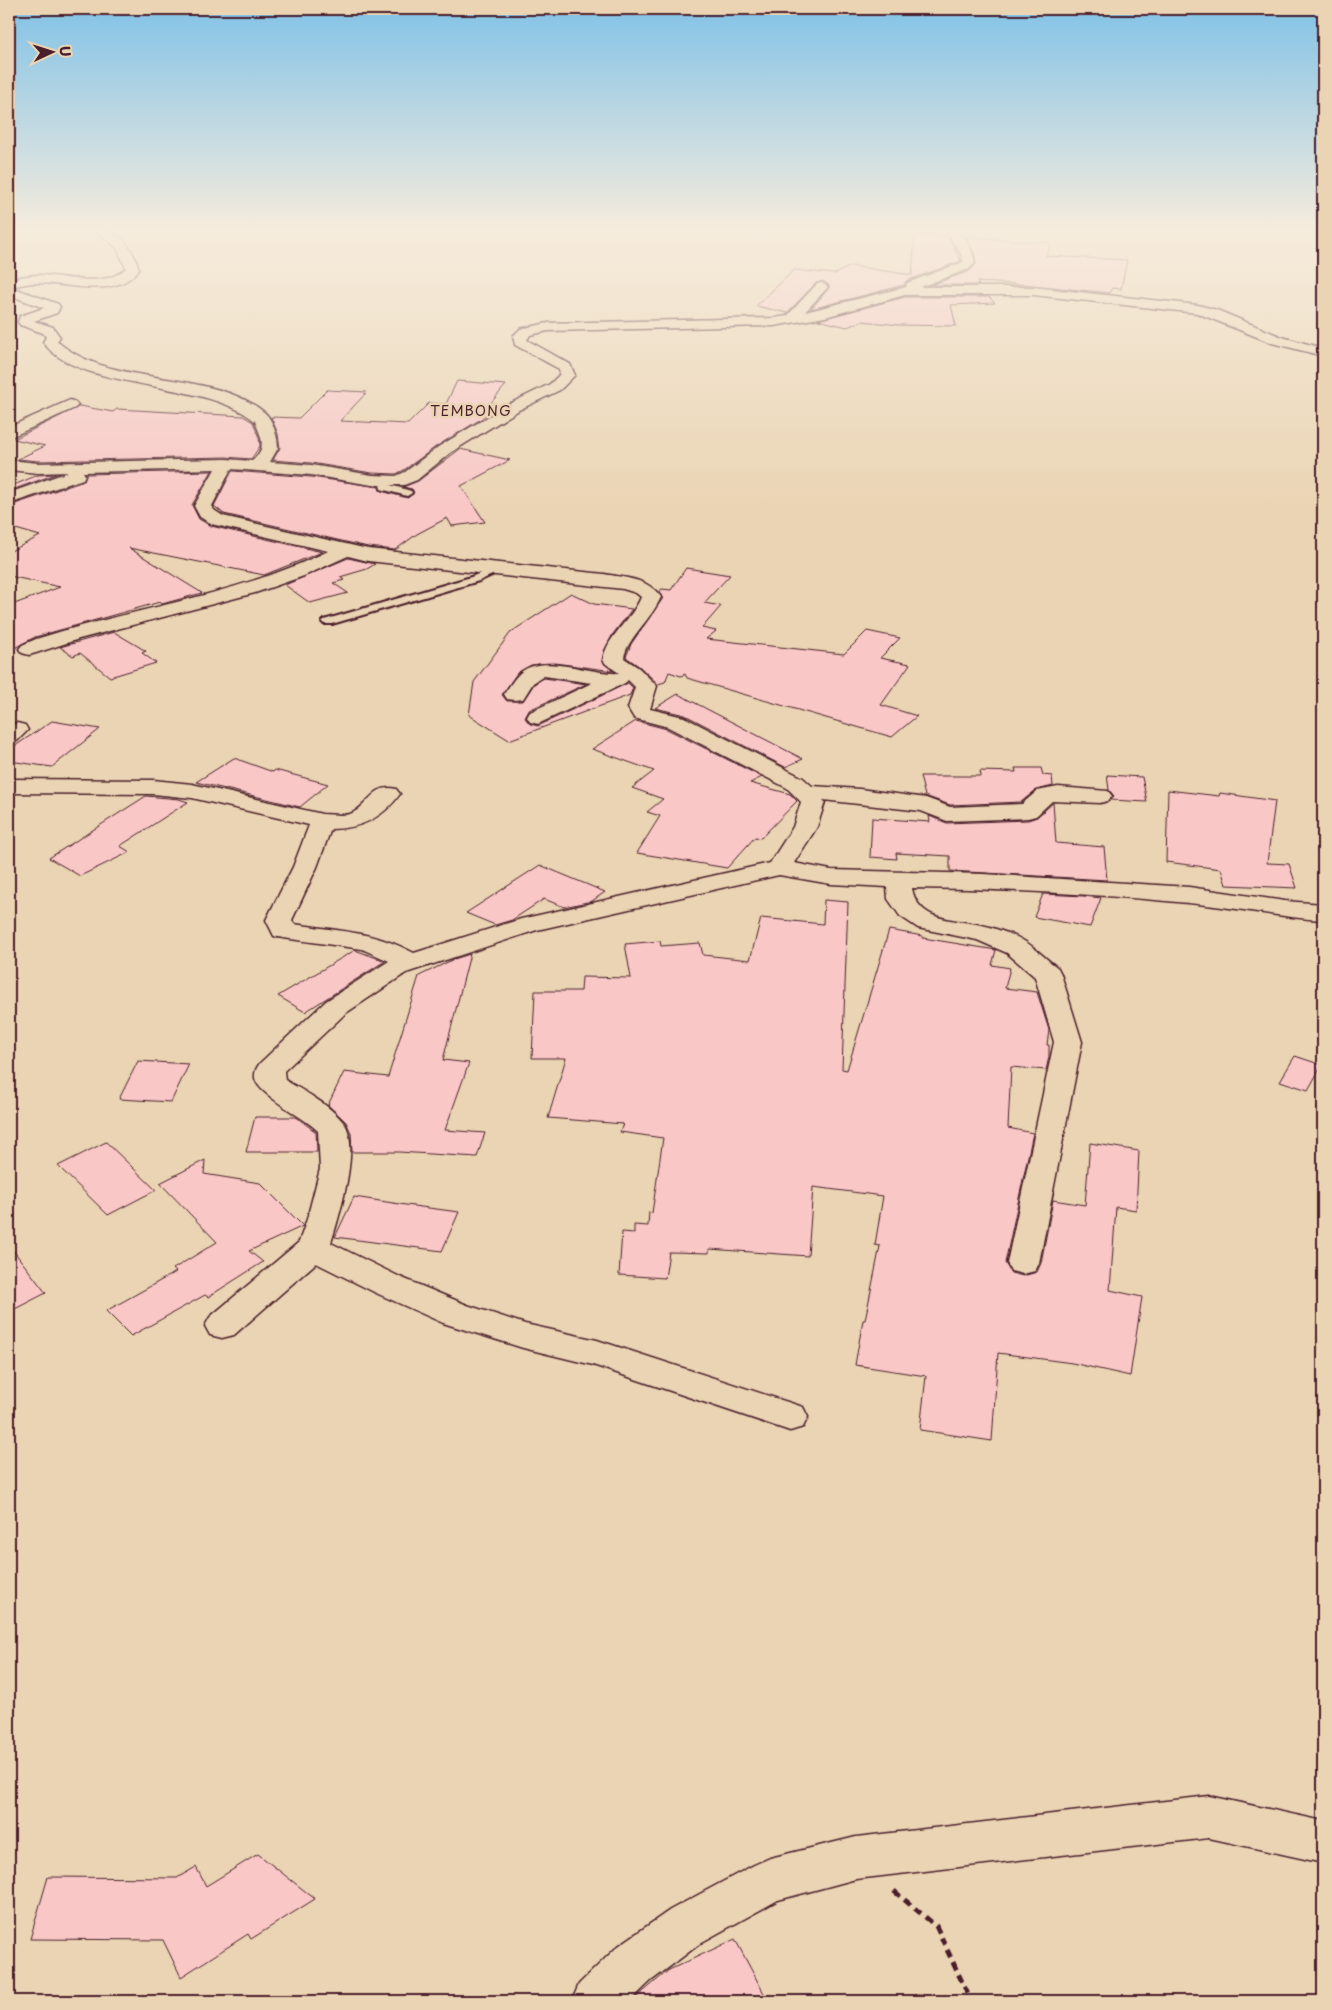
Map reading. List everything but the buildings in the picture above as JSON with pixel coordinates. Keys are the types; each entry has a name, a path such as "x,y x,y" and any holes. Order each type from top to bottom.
{"street":[{"path":"27,323 48,330 53,337 50,342 55,350 75,360 116,373 220,396 260,417 269,438 270,448 267,456 256,466"},
{"path":"9,465 38,468 226,464 311,470 387,482 398,481 411,476 444,450 514,407 555,387 568,375 565,367 520,342 520,336 525,332 548,327 587,325 749,323"},
{"path":"1236,323 1277,340 1323,352"},
{"path":"9,433 70,405"},
{"path":"226,464 203,506 206,513 217,520 368,555 604,580 638,586 649,592 651,597 643,613 626,632 614,652 613,660 624,676"},
{"path":"9,499 100,467"},
{"path":"9,486 20,482 38,468"},
{"path":"29,649 58,638 286,577 345,550"},
{"path":"515,694 525,678 543,670 624,676 646,686 639,708 642,713 676,722 796,783 813,802 805,827 779,868"},
{"path":"538,716 624,676"},
{"path":"9,786 153,787 192,791 322,821 350,822 359,819 388,794"},
{"path":"806,792 860,796 926,805 947,814 965,815 1028,811 1034,808 1038,800 1044,796 1100,796"},
{"path":"322,821 305,867 279,920 283,930 308,935 352,939 380,946 411,962"},
{"path":"222,1326 312,1248 323,1219 335,1169 333,1129 319,1115 274,1086 269,1078 270,1070 336,1007 396,967 530,924 779,868 831,876 898,880 983,881 1046,887 1188,895 1270,895 1323,898"},
{"path":"898,880 901,899 909,911 927,923 984,933 1016,947 1048,974 1068,1042 1023,1263"},
{"path":"1188,895 1285,909 1323,912"},
{"path":"312,1248 388,1285 454,1314 523,1336 597,1352 790,1417"},
{"path":"596,2001 634,1964 686,1926 770,1880 856,1858 1209,1817 1323,1842"}],"lane":[{"path":"387,482 384,484 386,487 407,493"},
{"path":"328,622 475,579 499,568"}],"path":[{"path":"856,1858 936,1926 972,2001"}],"district":[{"name":"TEMBONG","path":"471,410"}]}
